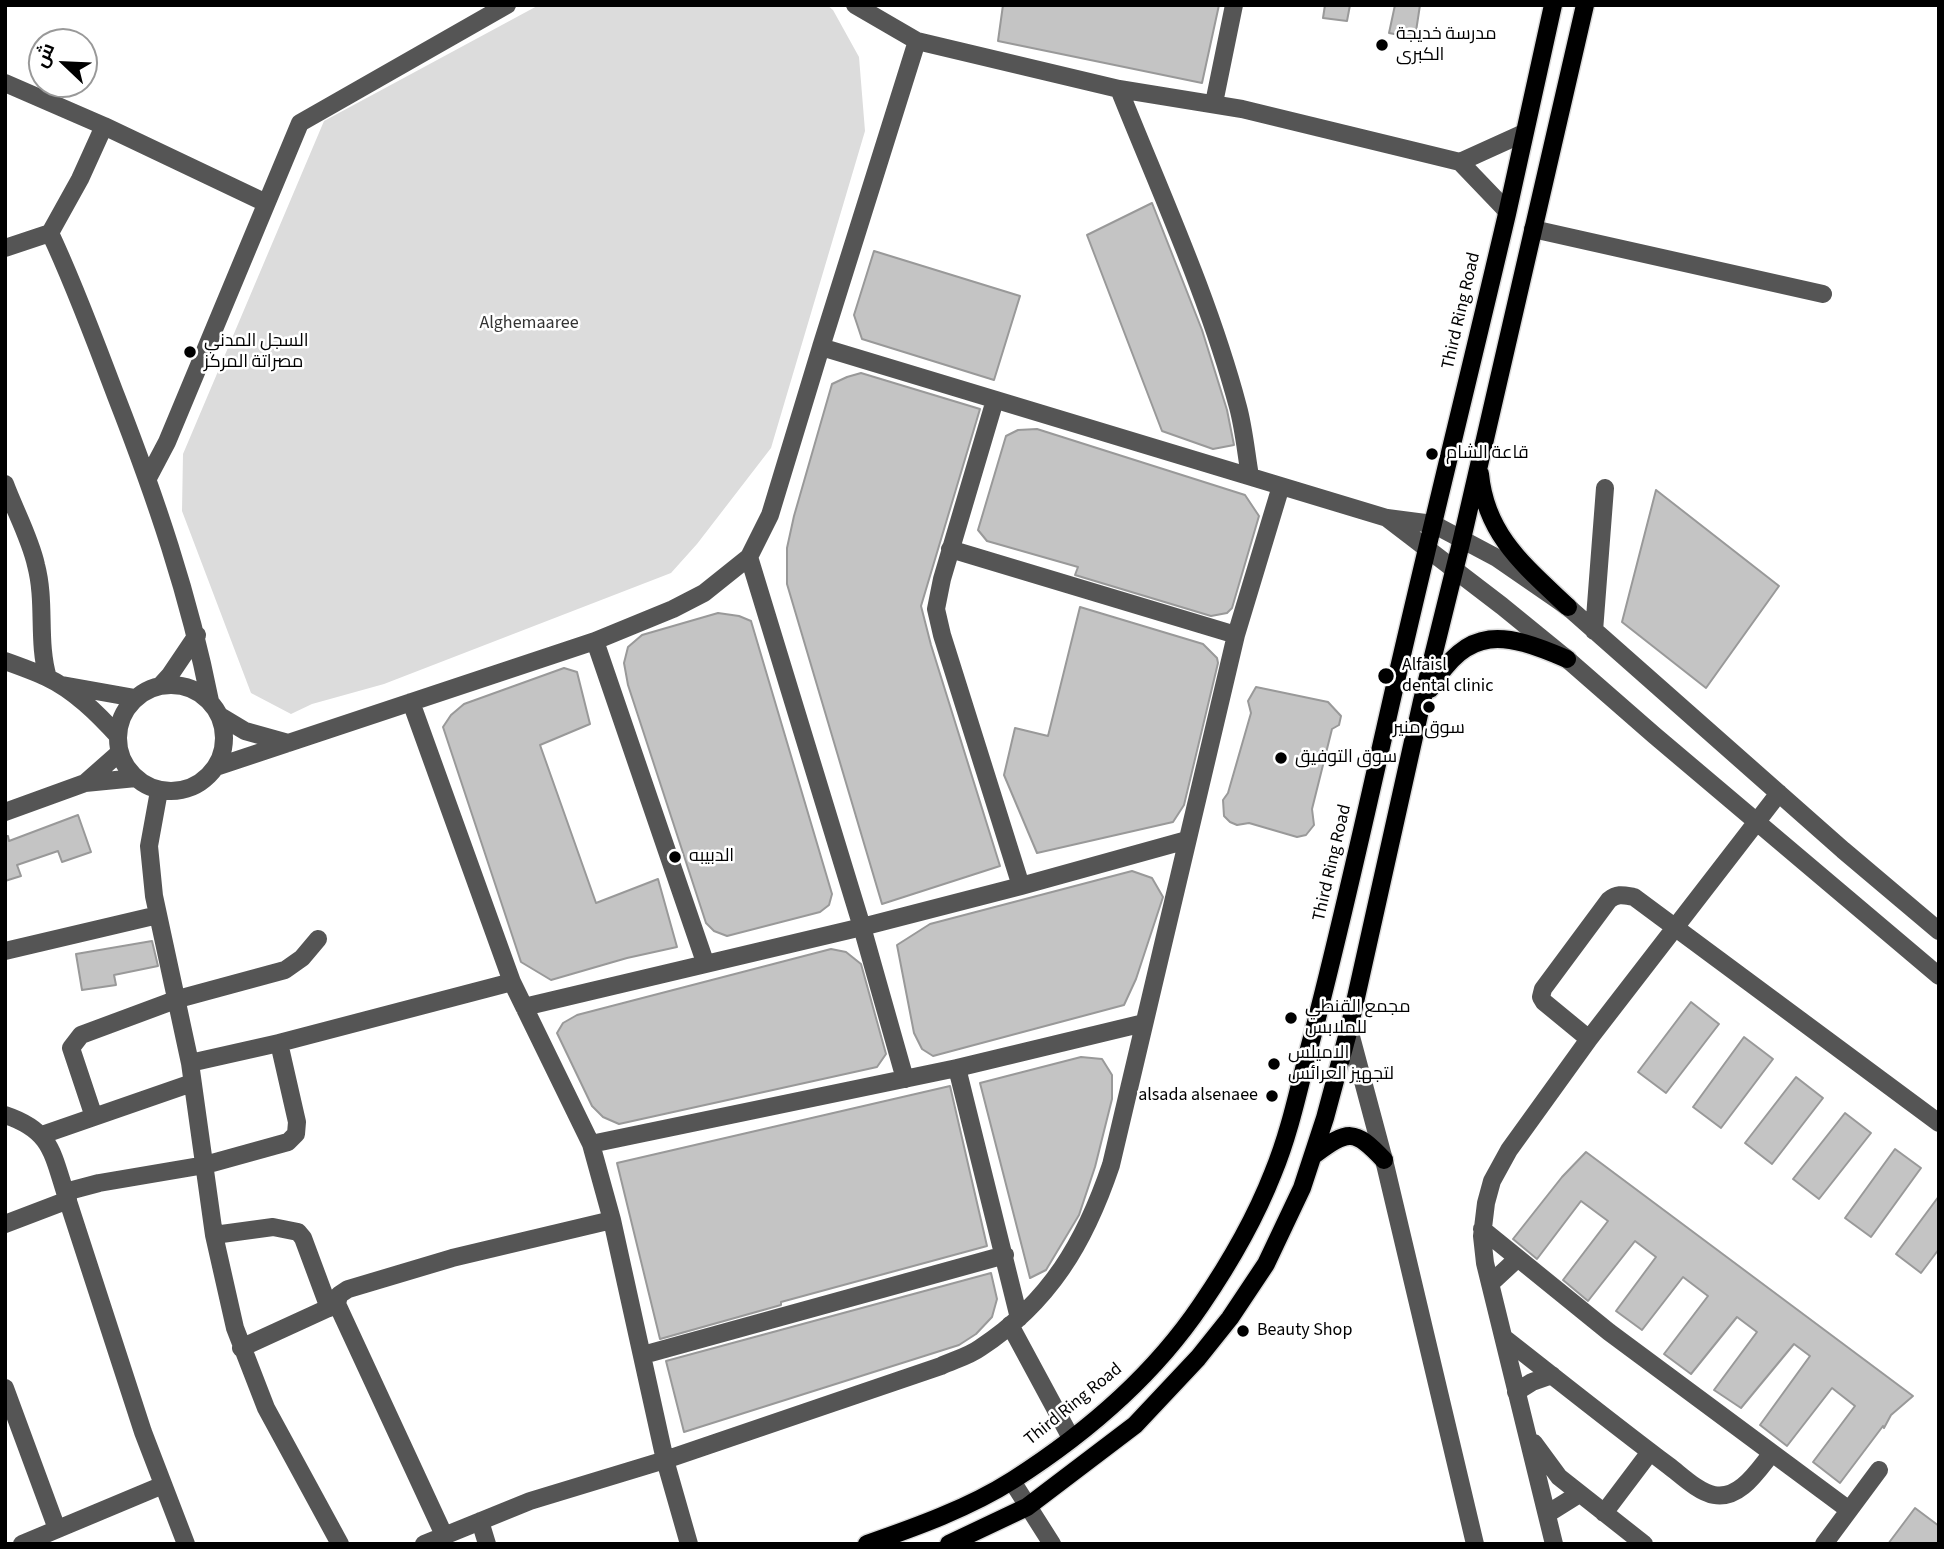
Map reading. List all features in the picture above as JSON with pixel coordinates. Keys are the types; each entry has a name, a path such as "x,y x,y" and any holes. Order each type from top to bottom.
{"main road":[{"name":"Third Ring Road","path":"867,1544 901,1532 1012,1481 1127,1393 1192,1318 1241,1239 1274,1172 1329,973 1553,5"},
{"path":"949,1544 1027,1507 1135,1425 1198,1358 1230,1318 1266,1264 1298,1199 1314,1155 1349,1029 1422,701 1585,5"},
{"path":"1479,463 1482,492 1499,535 1516,557 1568,607"},
{"path":"1422,701 1449,662 1463,649 1480,641 1498,638 1514,640 1567,659"},
{"path":"1314,1155 1336,1138 1349,1135 1362,1139 1384,1160"}],"street":[{"path":"148,478 177,419 300,123 507,5"},
{"path":"855,5 917,41 1119,89 1214,103 1460,162 1507,211"},
{"path":"1214,103 1234,5"},
{"path":"216,767 595,641 673,609 704,593 749,557 770,515 917,41"},
{"path":"5,83 103,126 266,204"},
{"path":"1119,89 1224,359 1239,410 1250,476"},
{"path":"5,248 50,233 80,179 103,126"},
{"path":"1460,162 1524,133"},
{"path":"1533,229 1824,294"},
{"path":"5,484 36,564 42,604 43,659 53,681 96,712 118,745 126,767 136,778 159,791 176,792 191,788 205,779 216,767 223,752 225,734 215,708 197,635 148,478 72,282 50,233"},
{"path":"821,347 1387,518 1433,524 1462,539 1497,558 1568,607 1939,931"},
{"path":"995,400 950,549 936,609 1021,886"},
{"path":"424,1544 530,1501 665,1460 941,1366 979,1349 1015,1322 1056,1279 1098,1203 1111,1165 1236,635 1281,486"},
{"path":"1594,631 1605,488"},
{"path":"1387,518 1503,606 1567,659 1939,976"},
{"path":"950,549 1236,635"},
{"path":"749,557 862,927 905,1079"},
{"path":"85,783 118,745 121,720 135,698 160,686 197,635"},
{"path":"595,641 705,962"},
{"path":"5,661 53,681 135,698"},
{"path":"160,686 178,685 195,690 245,732 288,743"},
{"path":"411,702 512,982 591,1144 612,1220 665,1460 689,1544"},
{"path":"5,812 85,783 136,778"},
{"path":"159,791 149,846 158,915 190,1063 214,1235 235,1328 266,1408 340,1544"},
{"path":"1554,1544 1482,1245 1488,1193 1500,1166 1589,1039 1779,793"},
{"path":"524,1007 705,962 862,927 1187,840"},
{"path":"1589,1039 1541,997 1545,984 1609,900 1615,895 1623,894 1634,897 1939,1123"},
{"path":"5,951 158,915"},
{"path":"94,1117 71,1048 81,1035 178,999 285,970 302,958 318,939"},
{"path":"190,1063 279,1043 512,982"},
{"path":"591,1144 957,1068 1144,1023"},
{"path":"1349,1029 1384,1160 1475,1544"},
{"path":"5,1224 99,1183 205,1165 288,1142 296,1134 297,1122 279,1043"},
{"path":"957,1068 1005,1255 1015,1322 1071,1438"},
{"path":"42,1135 192,1083"},
{"path":"5,1115 42,1135 50,1145 143,1432 186,1544"},
{"path":"242,1348 333,1306 340,1295 348,1290 464,1255 612,1220"},
{"path":"214,1235 273,1227 298,1232 303,1238 444,1535"},
{"path":"1482,1229 1609,1332 1849,1510"},
{"path":"643,1355 1005,1255"},
{"path":"1490,1284 1518,1258"},
{"path":"1503,1338 1650,1452 1712,1495 1722,1495 1744,1486 1772,1453"},
{"path":"1516,1392 1532,1382 1552,1376"},
{"path":"5,1388 57,1529"},
{"path":"1524,1424 1549,1466 1579,1494 1644,1544"},
{"path":"1604,1513 1650,1452"},
{"path":"1824,1544 1879,1470"},
{"path":"1012,1481 1052,1544"},
{"path":"22,1544 163,1485"},
{"path":"1547,1514 1579,1494"},
{"path":"480,1521 487,1544"}],"green space":[{"name":"Alghemaaree","path":"539,5 827,5 833,10 859,57 865,131 771,448 697,544 671,573 384,684 312,704 291,714 251,693 182,511 183,454 324,121"}],"building":[{"path":"1003,5 1219,5 1202,83 998,41"},
{"path":"1325,5 1350,5 1347,21 1323,18"},
{"path":"1395,5 1420,5 1415,38 1389,33"},
{"path":"1152,203 1202,330 1227,410 1234,445 1213,449 1162,431 1087,235"},
{"path":"874,251 1020,296 994,380 862,339 854,315"},
{"path":"861,373 980,409 921,606 1000,866 882,904 787,584 787,548 794,516 832,384"},
{"path":"1037,429 1245,495 1259,516 1232,608 1227,613 1211,616 1075,575 1078,567 987,541 978,530 1006,436 1018,430"},
{"path":"1656,490 1779,586 1706,688 1622,622"},
{"path":"1080,607 1203,644 1217,658 1218,663 1184,805 1173,822 1037,853 1004,775 1015,728 1048,736"},
{"path":"718,613 751,621 832,894 829,905 820,912 727,936 714,931 706,923 628,685 624,663 628,647 642,635"},
{"path":"564,668 577,672 590,724 540,745 596,903 658,879 677,947 551,980 521,962 443,727 451,715 464,704"},
{"name":"سوق التوفيق","path":"1256,687 1328,702 1341,716 1339,725 1332,729 1312,809 1314,825 1306,835 1297,837 1249,823 1237,825 1224,816 1223,800 1228,793 1251,713 1248,701"},
{"path":"78,815 91,852 62,862 58,851 17,865 21,876 5,881 5,836 8,836 9,841"},
{"path":"1132,871 1152,878 1163,897 1136,979 1124,1005 933,1056 922,1049 914,1033 897,945 930,924"},
{"path":"152,941 158,966 114,975 116,985 82,990 76,954"},
{"path":"831,949 846,952 861,964 886,1054 877,1067 619,1124 603,1117 592,1106 557,1033 563,1023 577,1015"},
{"path":"1691,1002 1719,1024 1666,1093 1638,1072"},
{"path":"1744,1037 1773,1059 1721,1128 1693,1107"},
{"path":"1081,1057 1102,1059 1112,1075 1112,1099 1095,1167 1079,1215 1046,1270 1030,1278 980,1083"},
{"path":"1796,1077 1823,1098 1772,1164 1745,1143"},
{"path":"950,1086 987,1246 781,1302 781,1305 660,1339 617,1163"},
{"path":"1845,1113 1871,1133 1819,1199 1793,1179"},
{"path":"1895,1149 1921,1168 1871,1237 1845,1218"},
{"path":"1586,1152 1913,1396 1891,1415 1884,1428 1883,1426 1840,1483 1813,1462 1855,1406 1832,1388 1787,1446 1760,1425 1810,1356 1794,1344 1741,1408 1714,1390 1757,1332 1737,1317 1691,1374 1664,1354 1708,1296 1683,1277 1642,1330 1616,1311 1656,1257 1635,1241 1588,1301 1563,1280 1608,1221 1581,1201 1537,1259 1513,1239 1562,1177"},
{"path":"1939,1196 1939,1249 1921,1273 1896,1254"},
{"path":"991,1273 997,1299 992,1317 976,1334 959,1345 684,1432 666,1361"},
{"path":"1915,1508 1939,1526 1939,1544 1888,1544"}],"place":[{"name":"مدرسة خديجة الكبرى","path":"1382,45"},
{"name":"السجل المدني مصراتة المركز","path":"190,352"},
{"name":"قاعة الشام","path":"1432,454"},
{"name":"Alfaisl dental clinic","path":"1386,676"},
{"name":"سوق منير","path":"1429,707"},
{"name":"سوق التوفيق","path":"1281,758"},
{"name":"الدبيبه","path":"675,857"},
{"name":"مجمع القنطي للملابس","path":"1291,1018"},
{"name":"الاميلس لتجهيز العرائس","path":"1274,1064"},
{"name":"alsada alsenaee","path":"1272,1096"},
{"name":"Beauty Shop","path":"1243,1331"}]}
